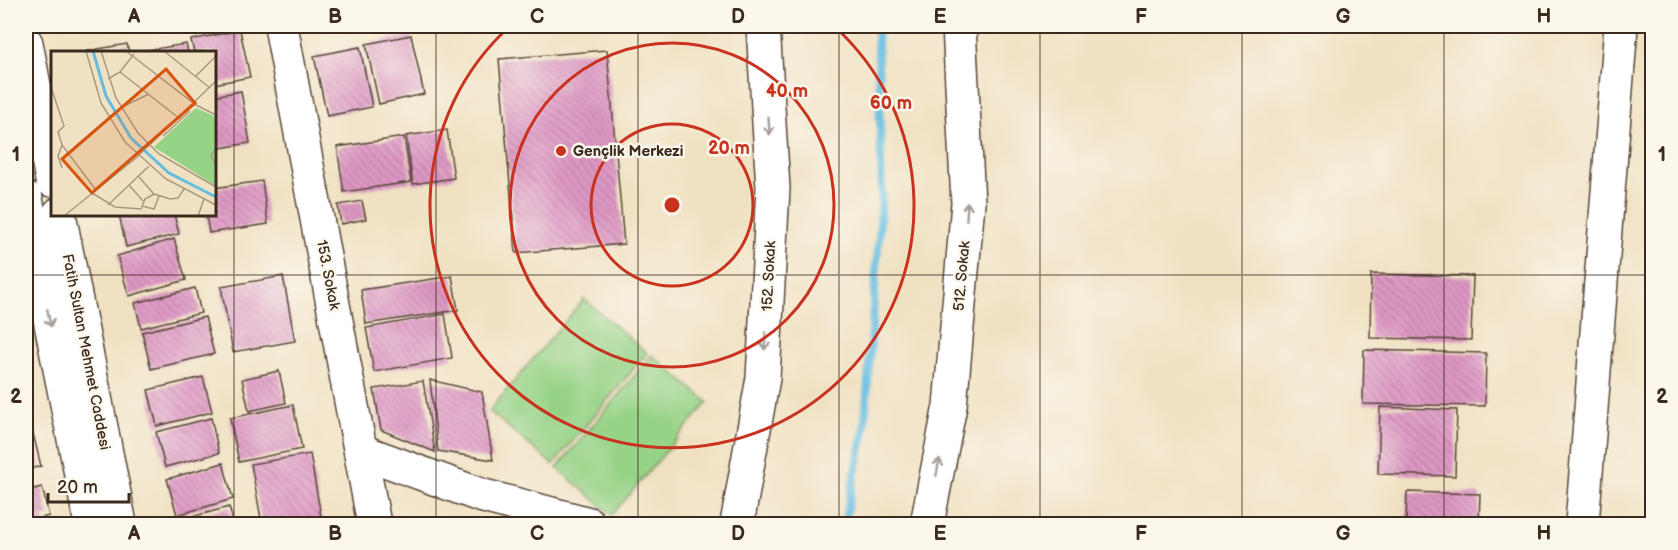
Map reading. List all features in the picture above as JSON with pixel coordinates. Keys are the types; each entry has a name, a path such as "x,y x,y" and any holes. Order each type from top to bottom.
{"street":[{"name":"153. Sokak","path":"281,26 374,525"},
{"name":"152. Sokak","path":"737,525 763,378 773,188 763,26"},
{"name":"512. Sokak","path":"927,525 950,406 968,203 959,26"},
{"path":"1582,525 1621,26"},
{"path":"26,43 51,175"},
{"name":"Fatih Sultan Mehmet Caddesi","path":"26,199 91,525"},
{"name":"Fatih Sultan Mehmet Caddesi","path":"59,216 120,525"},
{"path":"361,451 480,495 589,525"}],"green space":[{"path":"584,299 647,353 553,465 489,411"},
{"path":"652,355 708,402 612,515 557,468"}],"building":[{"path":"240,30 250,77 216,84 216,51 194,51 191,40"},
{"path":"411,35 424,94 379,104 366,44"},
{"path":"127,44 129,51 87,51"},
{"path":"186,44 188,51 142,51"},
{"path":"360,47 372,107 327,116 314,56"},
{"name":"Gençlik Merkezi","path":"607,50 624,244 516,253 499,59"},
{"path":"241,91 250,143 216,149 216,96"},
{"path":"447,130 454,178 413,184 406,136"},
{"path":"404,137 411,182 344,192 337,147"},
{"path":"262,181 268,224 209,233 206,216 216,216 216,188"},
{"path":"362,201 366,219 341,224 338,205"},
{"path":"119,216 174,216 179,234 126,247"},
{"path":"174,239 186,280 129,296 117,256"},
{"path":"1371,274 1473,276 1471,340 1370,338"},
{"path":"283,276 295,341 233,352 221,287"},
{"path":"452,276 458,310 366,324 361,290"},
{"path":"195,288 201,313 141,328 135,303"},
{"path":"1650,306 1652,306 1652,388 1650,388"},
{"path":"445,314 452,358 374,372 366,328"},
{"path":"205,317 214,354 151,369 142,332"},
{"path":"1364,350 1486,353 1485,406 1363,404"},
{"path":"279,371 286,403 249,411 242,379"},
{"path":"203,377 212,412 157,426 148,390"},
{"path":"430,380 482,392 493,460 438,451"},
{"path":"423,381 435,452 381,430 374,389"},
{"path":"26,405 41,466 26,470"},
{"path":"293,405 302,449 239,462 230,418"},
{"path":"1380,407 1457,410 1455,476 1378,474"},
{"path":"211,418 219,453 165,467 156,432"},
{"path":"310,454 322,522 262,524 251,464"},
{"path":"223,463 233,499 177,515 167,479"},
{"path":"42,487 49,516 26,522 26,491"},
{"path":"1407,492 1480,494 1479,524 1406,524"},
{"path":"229,507 234,524 174,524 173,522"},
{"path":"44,519 46,524 26,524"}],"waterway":[{"path":"844,524 864,434 882,195 877,26"}],"place":[{"name":"Gençlik Merkezi","path":"561,151"}]}
